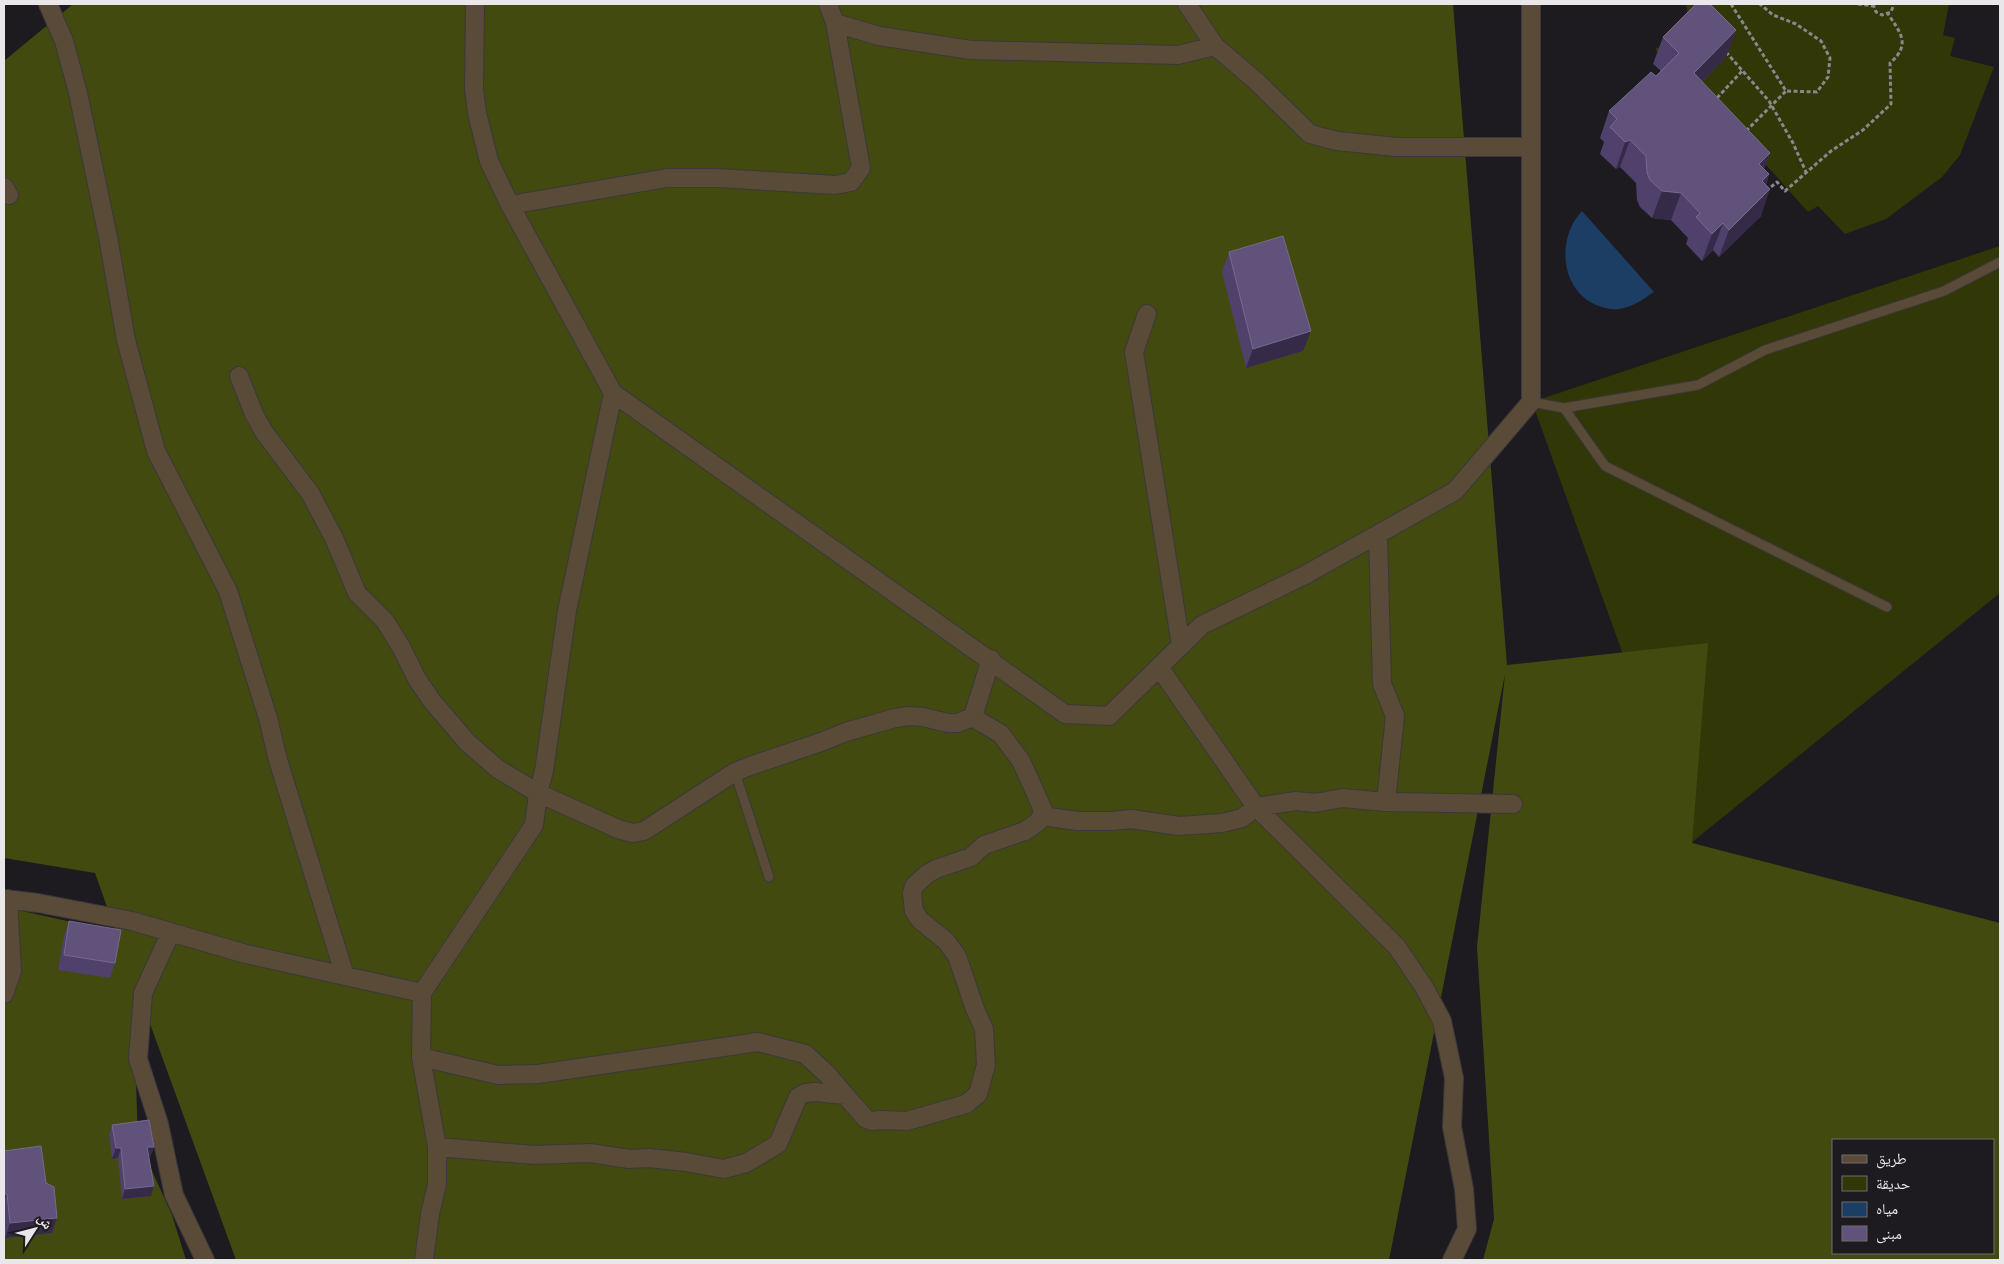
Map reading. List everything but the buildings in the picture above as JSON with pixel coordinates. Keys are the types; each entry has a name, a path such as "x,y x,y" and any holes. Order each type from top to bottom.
{"street":[{"path":"48,4 64,42 78,93 108,237 126,340 156,451 228,591 345,976"},
{"path":"475,4 473,64 477,113 489,161 510,205 613,393 1065,714 1109,716 1202,625 1305,575 1455,491 1532,402 1531,4"},
{"path":"510,205 667,178 718,178 836,185 851,182 861,168 835,23 828,4"},
{"path":"1187,4 1216,46 1256,81 1310,134 1337,141 1396,147 1531,146"},
{"path":"835,23 879,36 971,50 1178,55 1216,46"},
{"path":"1147,314 1134,352 1182,645"},
{"path":"239,376 254,414 264,432 310,493 334,538 357,593 384,621 401,647 417,679 432,701 483,758 538,793 618,829 633,833 644,831 735,772 846,732 894,718 916,716 958,723 972,717 991,660"},
{"path":"424,1260 436,1184 436,1146 421,1057 422,993 534,825 538,793 544,771 567,611 613,393"},
{"path":"1378,535 1382,684 1396,716 1386,802"},
{"path":"1159,667 1256,807 1397,947 1424,987 1442,1021 1454,1078 1452,1127 1464,1189 1467,1230 1452,1260"},
{"path":"421,1057 498,1075 538,1074 758,1042 805,1054 827,1074 866,1119 872,1121 907,1122 966,1104 978,1094 986,1066 984,1029 975,1009 957,956 946,941 920,920 914,911 912,893 914,886 919,880 936,868 964,860 984,845 1025,831 1038,822 1044,812 1021,761 1001,734 972,717"},
{"path":"1041,816 1078,821 1113,821 1131,818 1171,825 1192,826 1222,823 1242,818 1256,807 1296,802 1315,803 1342,798 1386,802 1513,804"},
{"path":"4,994 12,970 6,899 132,921 246,954 422,993"},
{"path":"171,932 143,993 138,1059 159,1124 174,1195 205,1260"},
{"path":"436,1146 535,1155 590,1153 629,1159 649,1158 686,1162 724,1169 746,1163 778,1144 798,1097 805,1093 815,1092 845,1095"}],"lane":[{"path":"1532,402 1564,408 1698,385 1765,350 1944,291 2000,262"},
{"path":"1564,408 1605,466 1888,607"},
{"path":"735,772 768,877"}],"path":[{"path":"1731,4 1786,91"},
{"path":"1744,134 1771,104 1786,91 1817,92 1828,77 1830,58 1821,41 1796,24 1773,15 1760,4"},
{"path":"1858,4 1873,5 1878,14 1888,14 1893,10 1894,4"},
{"path":"1762,194 1776,182 1785,191 1831,151 1863,130 1891,104 1890,63 1899,54 1903,40 1888,14"},
{"path":"1724,50 1771,104 1793,143 1806,172"},
{"path":"1717,98 1743,70"}],"green space":[{"path":"73,4 1453,4 1507,665 1708,643 1692,843 2000,923 2000,1260 1483,1260 1494,1219 1477,947 1505,674 1389,1260 236,1260 141,999 134,1026 138,1140 172,1215 186,1260 4,1260 4,910 18,910 116,932 95,873 4,858 4,61"},
{"path":"1686,4 1949,4 1943,35 1955,38 1950,56 1994,67 1960,155 1942,177 1886,219 1845,234 1818,206 1808,212 1769,168 1680,77 1661,76 1656,48 1681,43 1690,27"},
{"path":"2000,246 2000,593 1691,843 1532,402"}],"water":[{"path":"1582,211 1654,292 1634,304 1618,309 1595,305 1582,296 1573,284 1567,270 1565,255 1567,239 1573,224"}]}
